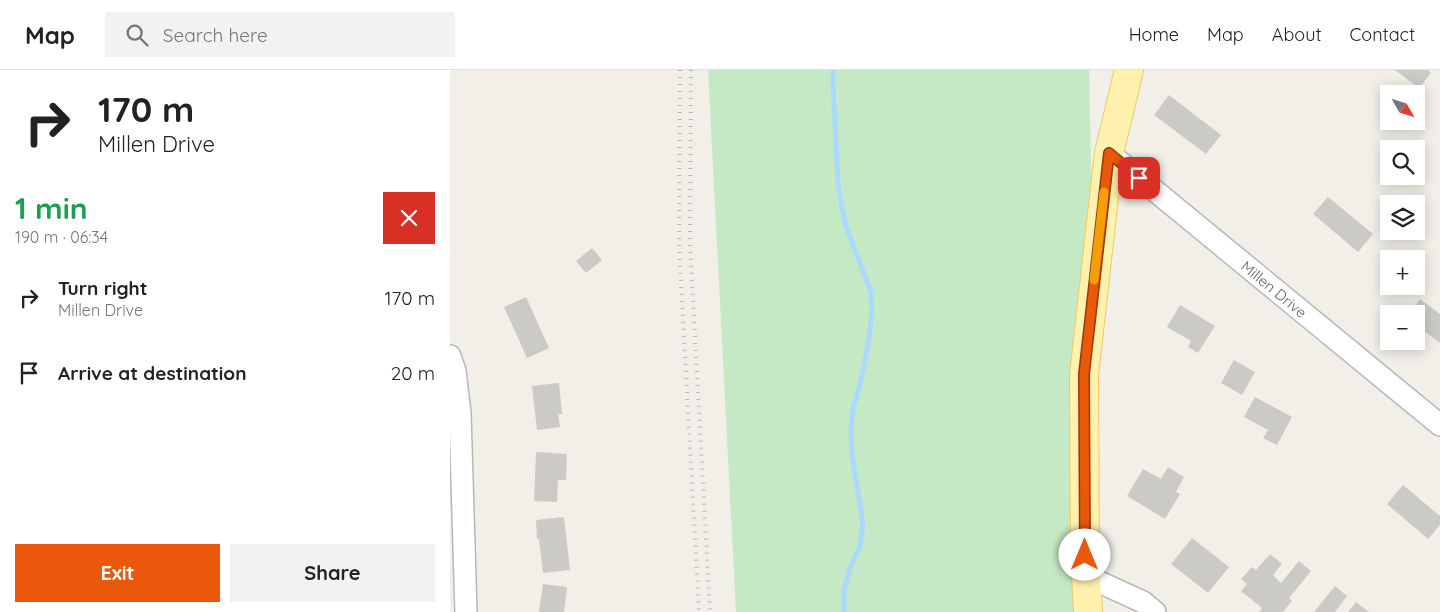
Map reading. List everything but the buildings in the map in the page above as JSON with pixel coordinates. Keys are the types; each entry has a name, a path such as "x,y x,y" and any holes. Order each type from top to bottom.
{"main road":[{"path":"1088,612 1085,555 1084,374 1109,153 1128,70"}],"street":[{"name":"Millen Drive","path":"1109,153 1440,425"},
{"path":"450,356 455,371 460,413 466,612"},
{"path":"1086,576 1143,602 1155,612"}],"green space":[{"path":"708,70 1089,70 1101,612 736,612"}],"waterway":[{"path":"833,70 838,181 841,204 846,226 871,292 872,315 860,385 853,407 851,431 852,454 863,524 860,546 850,568 844,591 844,612"}],"railway":[{"path":"680,70 679,244 699,612"},
{"path":"691,70 690,244 710,612"}],"slow traffic":[{"path":"1094,280 1104,192"}],"route":[{"path":"1085,555 1084,374 1109,153 1139,178"}]}
